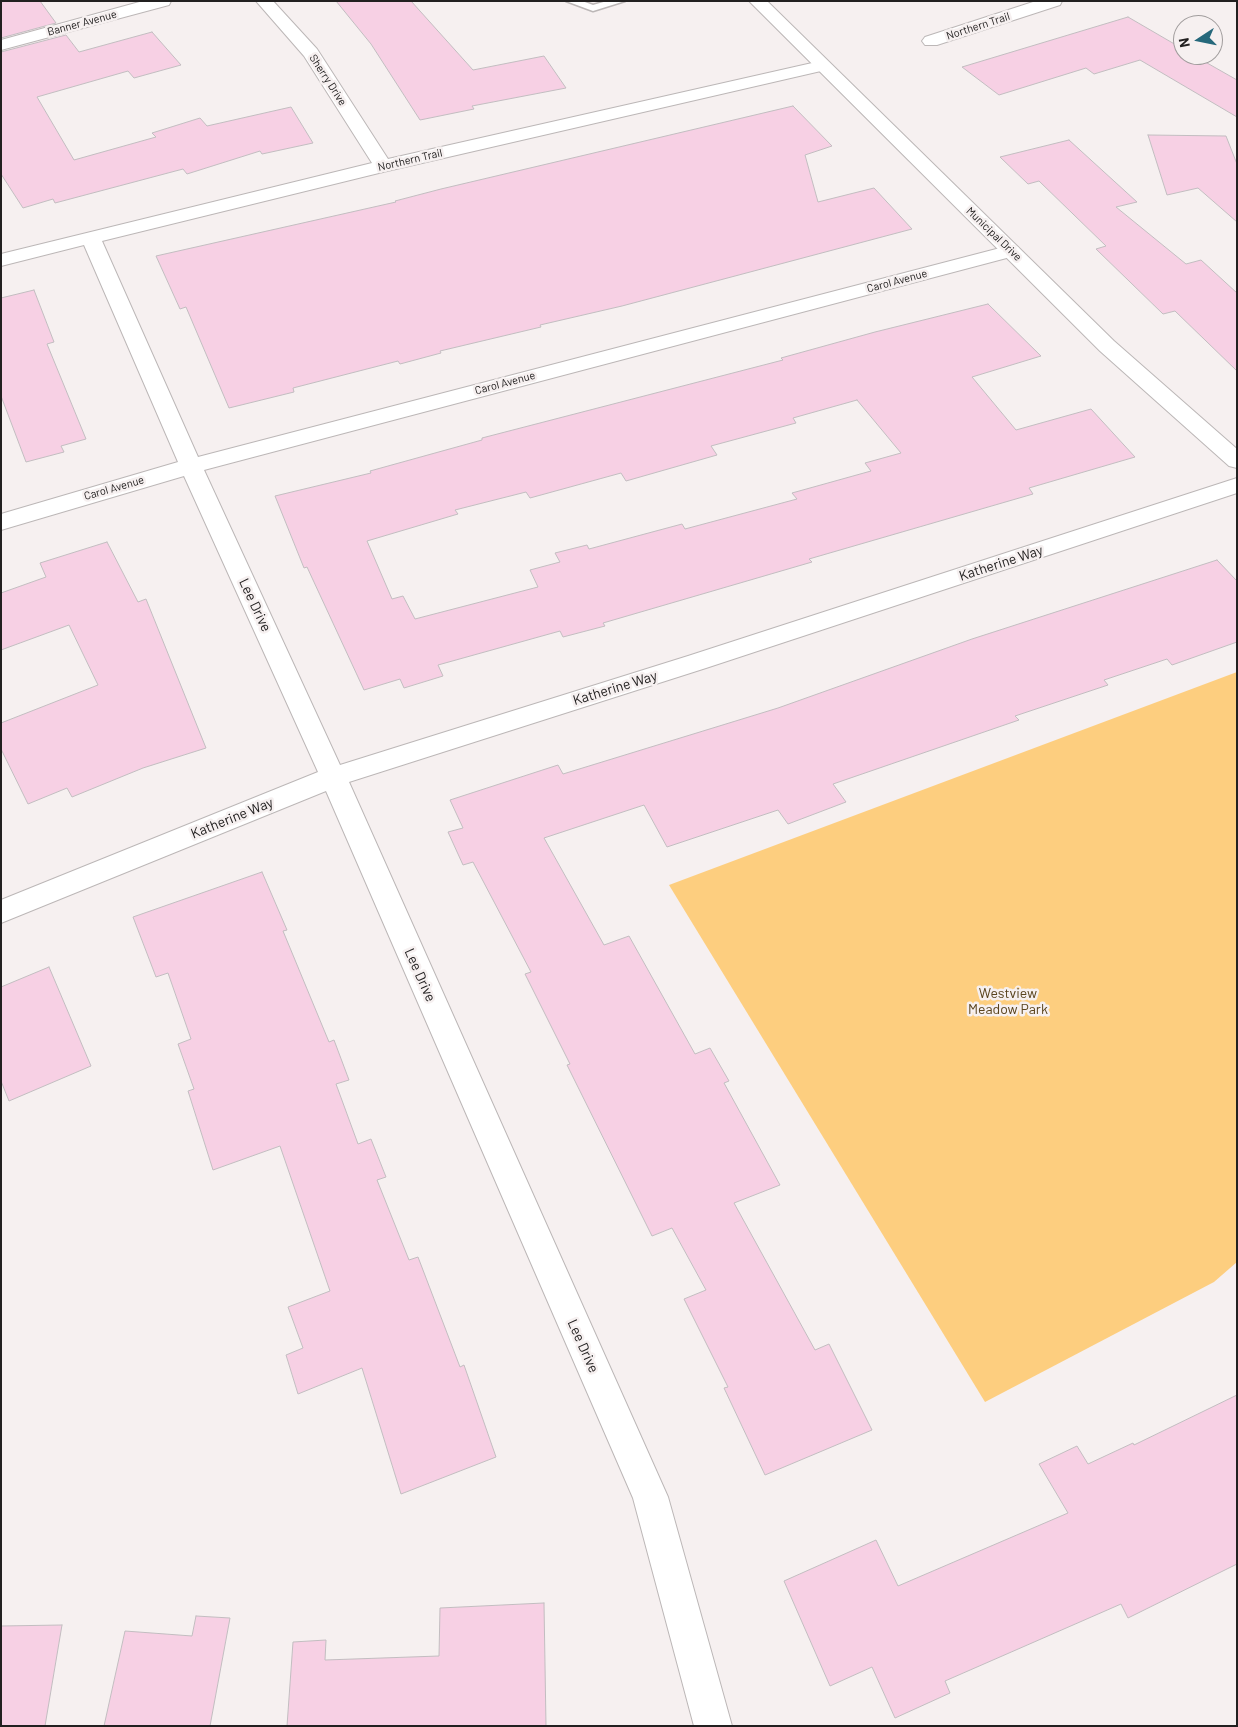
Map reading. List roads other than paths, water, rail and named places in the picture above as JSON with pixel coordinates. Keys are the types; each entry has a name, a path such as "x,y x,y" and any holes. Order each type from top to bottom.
{"street":[{"name":"Banner Avenue","path":"1,45 163,1"},
{"name":"Sherry Drive","path":"264,1 311,53 383,166"},
{"name":"Municipal Drive","path":"757,1 1107,346 1237,461"},
{"name":"Northern Trail","path":"931,41 1050,2"},
{"name":"Northern Trail","path":"1,260 383,166 821,66"},
{"name":"Lee Drive","path":"91,238 191,466 333,777 650,1497 713,1726"},
{"name":"Carol Avenue","path":"1,522 191,466 1011,252"},
{"name":"Katherine Way","path":"1,912 333,777 716,656 1237,485"}],"lane":[{"path":"571,1 593,8 620,1"}],"park label":[{"name":"Westview Meadow Park","path":"1008,1002"}]}
